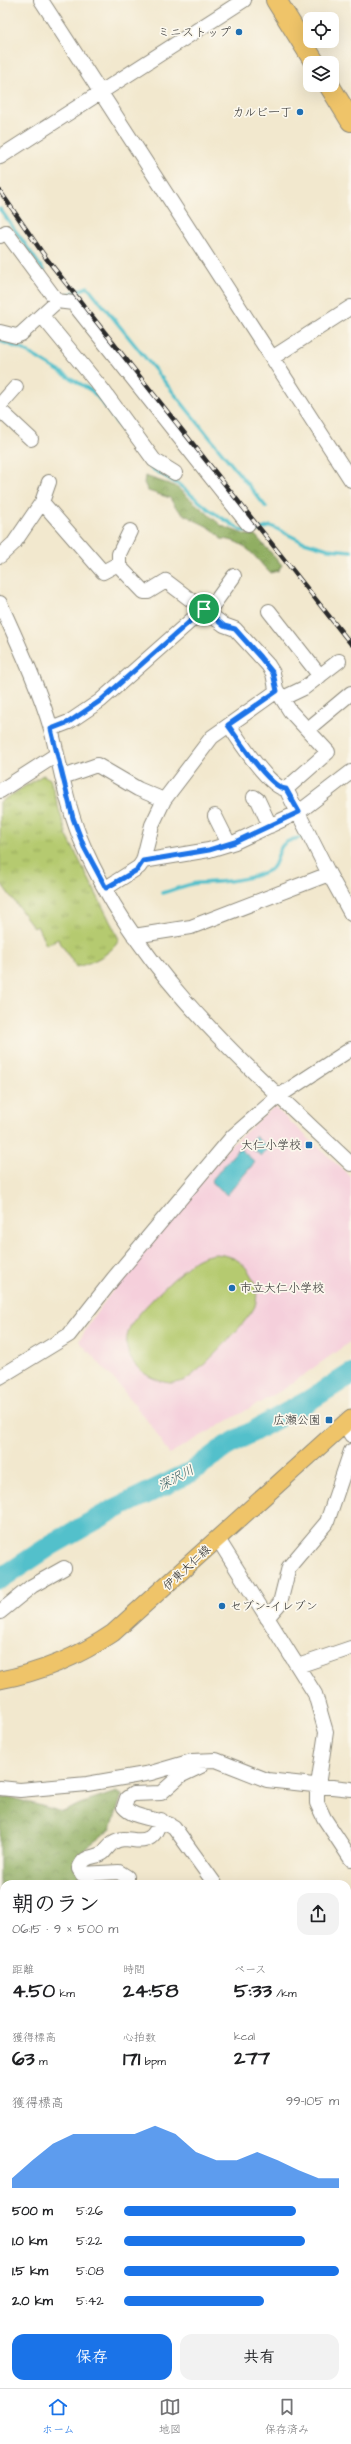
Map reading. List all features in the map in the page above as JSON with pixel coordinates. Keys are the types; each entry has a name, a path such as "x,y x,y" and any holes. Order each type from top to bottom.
{"highway":[{"path":"276,0 311,56"},
{"path":"333,92 351,121"}],"main road":[{"name":"伊東大仁線","path":"0,1680 36,1672 76,1656 94,1646 139,1611 218,1539 349,1425"}],"street":[{"path":"42,0 351,480"},
{"path":"0,157 244,0"},
{"path":"0,236 6,232 57,301 73,303 248,524"},
{"path":"0,332 16,336 42,316 57,301"},
{"path":"272,358 351,307"},
{"path":"42,316 102,389 154,460 175,473"},
{"path":"0,406 16,386"},
{"path":"0,410 31,439"},
{"path":"0,556 14,542 42,502 49,482"},
{"path":"42,502 103,572 116,565 119,566"},
{"path":"130,532 119,554 119,566 144,592 148,592 166,581 224,626 235,629 273,673 280,694 290,711 328,752 286,789"},
{"path":"51,729 69,722 100,701 206,611 234,576"},
{"path":"0,603 51,729 56,756 73,818 84,847 134,936 162,976 194,1013 351,1164"},
{"path":"269,611 320,676"},
{"path":"106,888 137,870 143,861 152,825 164,800 212,737 228,725 280,694 292,694 320,676 339,661"},
{"path":"308,729 351,693"},
{"path":"228,725 268,777 283,789 286,789 351,914"},
{"path":"0,791 56,756"},
{"path":"63,777 97,765 138,788 164,800"},
{"path":"143,861 209,850 229,844 299,812 351,772"},
{"path":"254,797 258,800 270,826"},
{"path":"215,816 229,844"},
{"path":"134,936 191,927 329,874"},
{"path":"2,1371 69,1335 112,1278 159,1226 215,1154 233,1136 279,1096 351,1049"},
{"path":"268,1618 280,1603 289,1567 327,1522 351,1451"},
{"path":"218,1539 315,1694 326,1732 317,1803 324,1818 351,1859"},
{"path":"0,1612 32,1586 64,1568"},
{"path":"298,1666 351,1648"},
{"path":"212,1880 174,1827 161,1820 128,1811 124,1803 127,1798 133,1794 161,1793 180,1776 216,1760"},
{"path":"0,1788 20,1790 87,1784 151,1773 192,1761 216,1760 267,1780 351,1789"},
{"path":"127,1880 127,1877 119,1872 82,1874 79,1869 81,1864 87,1858 103,1852 112,1842 124,1839 148,1839 161,1820"}],"shaded area":[{"name":"市立大仁小学校","path":"274,1107 351,1177 351,1341 284,1389 169,1454 153,1428 118,1384 79,1341 95,1315 133,1262 229,1147"}],"green space":[{"path":"145,476 175,486 222,526 246,535 255,535 282,565 278,571 270,573 249,550 237,542 221,539 210,528 181,512 170,498 148,491 144,483"},
{"path":"43,775 50,779 67,836 119,939 112,949 101,957 76,967 58,939 46,945 37,926 34,928 0,882 0,802"},
{"path":"216,1254 234,1258 249,1272 256,1288 257,1297 255,1306 244,1322 211,1358 191,1376 183,1381 170,1383 160,1381 142,1372 130,1357 127,1348 127,1338 134,1320 169,1283 193,1262"},
{"path":"116,1792 122,1795 111,1829 87,1847 77,1859 79,1880 0,1880 0,1797 9,1797 63,1812 80,1804"}],"water":[{"path":"255,1136 268,1148 261,1156 247,1144"},
{"path":"239,1148 255,1162 227,1195 211,1181"}],"waterway":[{"path":"0,209 44,271"},
{"path":"57,291 64,296 88,287 266,507"},
{"path":"0,341 24,350 92,391 103,403 149,467 178,484 211,511 241,530 253,532 271,526 301,541 328,549 351,551"},
{"path":"162,893 194,884 235,880 263,873 274,867 280,849 285,843 306,836"},
{"name":"深沢川","path":"0,1579 53,1544 111,1511 191,1472 225,1447 308,1401 351,1374"}],"railway":[{"path":"0,191 46,258 351,644"}],"place":[{"name":"ミニストップ","path":"239,32"},
{"name":"カルビ一丁","path":"300,112"},
{"name":"大仁小学校","path":"309,1145"},
{"name":"市立大仁小学校","path":"232,1288"},
{"name":"広瀬公園","path":"329,1420"},
{"name":"セブン-イレブン","path":"222,1606"}],"route":[{"path":"204,609 224,626 235,629 268,665 273,673 277,691 228,725 268,777 283,789 286,789 299,812 235,842 209,850 143,861 137,870 106,888 84,847 73,818 56,756 51,729 69,722 100,701 166,641 204,609"}]}
